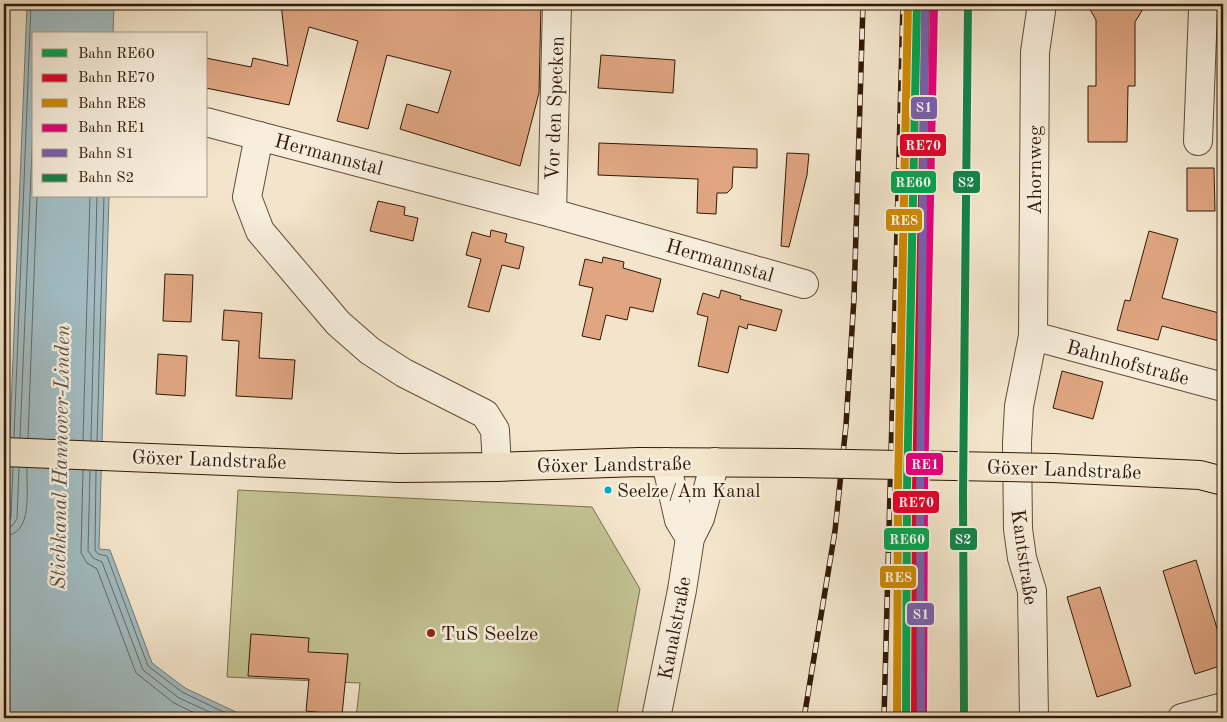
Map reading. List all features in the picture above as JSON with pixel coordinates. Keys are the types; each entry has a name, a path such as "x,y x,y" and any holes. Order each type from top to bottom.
{"main road":[{"name":"Göxer Landstraße","path":"4,452 399,468 497,468 666,462 797,462 1054,468 1200,475 1223,481"}],"street":[{"name":"Vor den Specken","path":"552,213 557,4"},
{"name":"Ahornweg","path":"1033,336 1035,52 1042,4"},
{"path":"1198,141 1203,10 1207,4"},
{"path":"208,123 259,136"},
{"name":"Hermannstal","path":"497,468 495,430 485,414 404,373 370,350 338,323 260,231 247,197 259,136 552,213 804,284"},
{"name":"Bahnhofstraße","path":"1033,336 1223,387"},
{"name":"Kantstraße","path":"1033,336 1019,406 1017,442 1018,529 1022,558 1032,591 1034,718"},
{"path":"666,462 679,520 690,538"},
{"name":"Kanalstraße","path":"656,718 690,538 700,518 714,462"},
{"path":"1182,718 1223,707"}],"green space":[{"name":"TuS Seelze","path":"238,490 592,507 640,589 616,718 356,718 360,683 227,677"}],"water":[{"name":"Stichkanal Hannover-Linden","path":"27,4 114,4 113,32 32,32 32,198 109,198 99,549 110,550 152,663 185,688 238,713 242,718 4,718 4,587"}],"building":[{"path":"281,4 541,4 539,93 520,166 400,129 407,104 438,113 451,71 387,55 368,129 337,121 358,41 309,27 289,105 208,88 208,58 251,67 253,58 288,66"},
{"path":"1087,4 1146,4 1135,22 1135,86 1128,86 1127,142 1088,142 1088,86 1096,86 1096,20"},
{"path":"601,55 675,60 673,93 598,88"},
{"path":"599,143 757,149 757,168 733,167 732,188 727,193 717,193 716,214 697,213 698,179 598,175"},
{"path":"787,153 809,154 807,175 789,247 781,246"},
{"path":"1187,168 1214,168 1215,211 1187,211"},
{"path":"378,201 405,207 404,215 418,218 413,241 370,231"},
{"path":"491,230 507,234 505,242 524,247 519,269 502,265 489,312 468,307 481,259 466,255 472,232 490,237"},
{"path":"1149,231 1178,239 1162,298 1223,314 1223,342 1162,326 1158,340 1117,330 1125,300 1130,301"},
{"path":"603,257 624,262 623,268 661,279 653,312 630,307 627,320 606,315 600,340 582,336 593,288 579,285 585,259 602,263"},
{"path":"165,274 193,275 191,322 163,321"},
{"path":"721,290 741,296 740,299 782,310 776,331 748,324 747,329 739,326 728,373 698,366 708,317 697,314 703,293 719,298"},
{"path":"224,310 262,313 259,358 295,360 292,399 236,396 239,341 222,340"},
{"path":"158,354 187,356 185,396 156,394"},
{"path":"1062,371 1103,382 1093,419 1053,408"},
{"path":"1196,560 1223,648 1223,665 1195,674 1163,571"},
{"path":"1100,587 1131,686 1097,697 1067,597"},
{"path":"251,634 309,638 308,652 348,654 342,715 306,711 309,679 248,676"}],"railway":[{"path":"804,718 835,531 846,425 854,298 863,4"},
{"path":"884,718 903,4"}],"rail line":[{"name":"RE8","path":"897,718 898,489 908,4"},
{"name":"RE60","path":"906,718 907,489 917,4"},
{"name":"S1","path":"921,718 920,494 925,4"},
{"name":"RE70","path":"915,718 916,489 926,4"},
{"name":"RE1","path":"923,718 924,489 934,4"},
{"name":"S2","path":"964,718 963,494 968,4"}],"place":[{"name":"Seelze/Am Kanal","path":"608,490"},
{"name":"TuS Seelze","path":"431,633"}]}
